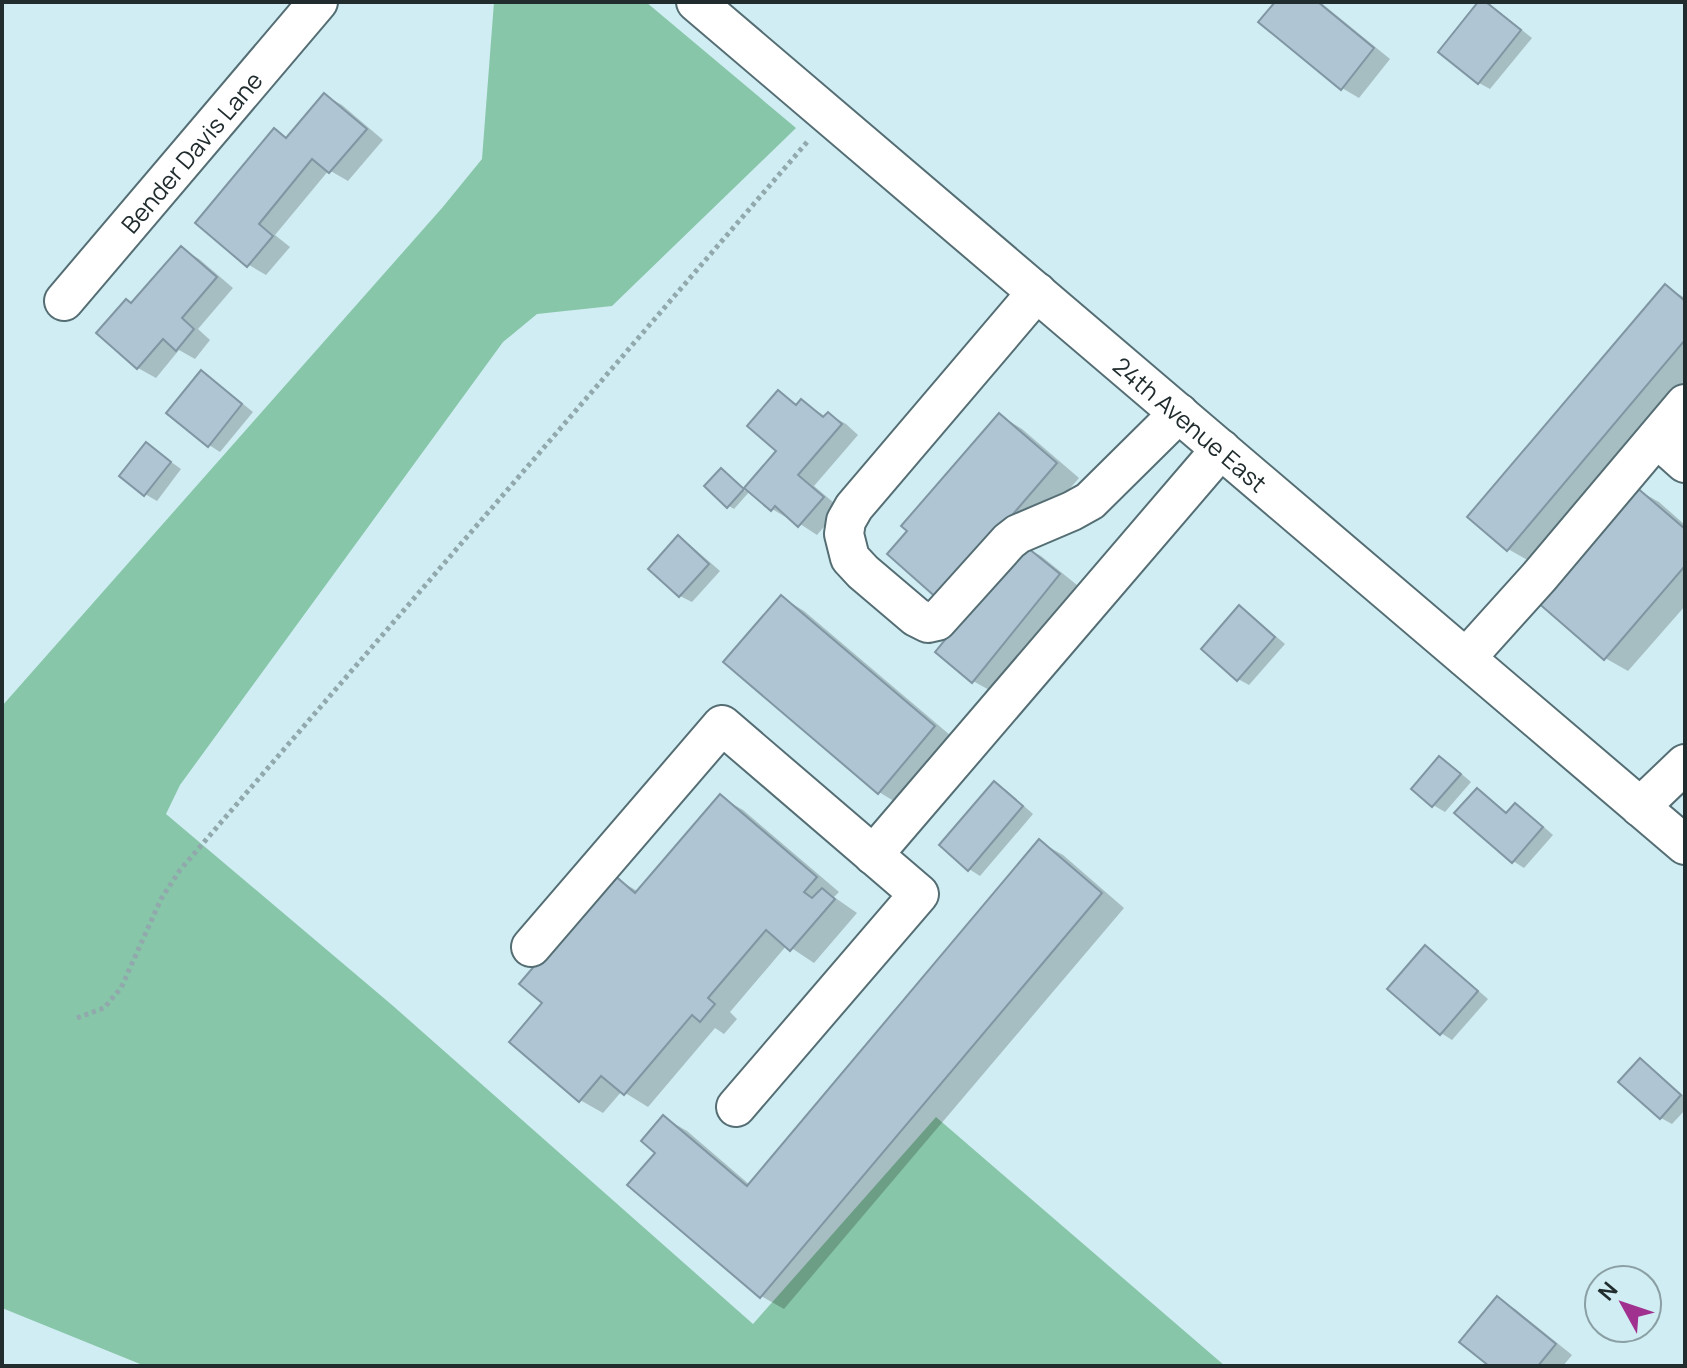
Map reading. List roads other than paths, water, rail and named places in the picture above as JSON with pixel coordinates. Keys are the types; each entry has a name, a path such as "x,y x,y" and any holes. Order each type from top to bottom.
{"street":[{"name":"Bender Davis Lane","path":"64,301 318,2"},
{"name":"24th Avenue East","path":"696,2 1685,845"},
{"path":"1037,292 854,507 846,521 844,534 850,558 916,617 928,623 937,621 1009,541 1090,501 1179,413"},
{"path":"1466,658 1685,404"},
{"path":"1657,438 1685,463"},
{"path":"873,855 1221,449"},
{"path":"531,947 722,725 919,894 736,1107"},
{"path":"1640,807 1685,764"}]}
